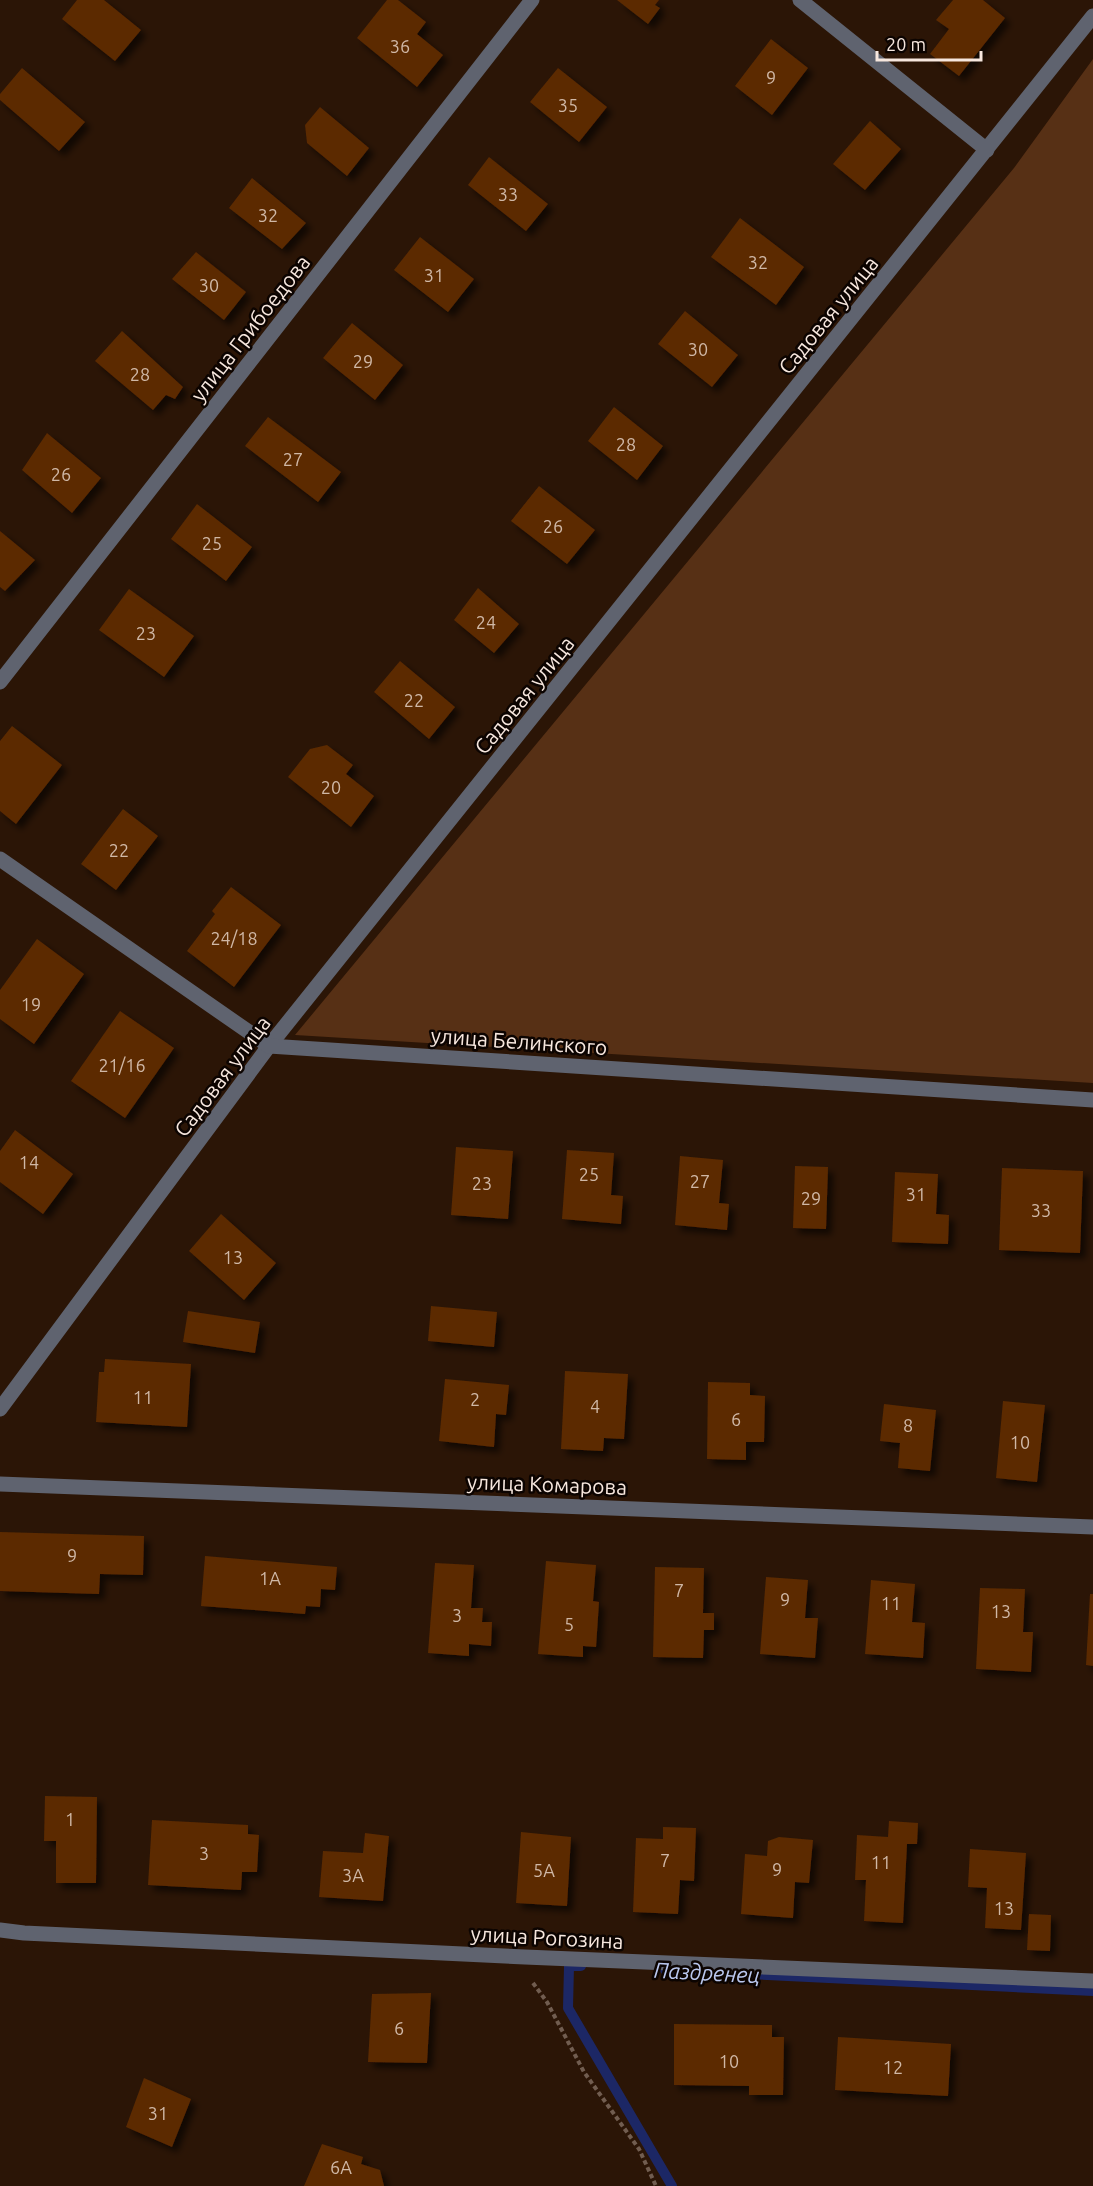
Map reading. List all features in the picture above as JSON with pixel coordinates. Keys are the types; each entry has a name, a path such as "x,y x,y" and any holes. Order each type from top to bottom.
{"street":[{"name":"улица Грибоедова","path":"0,682 532,0"},
{"path":"800,0 987,150"},
{"name":"Садовая улица","path":"0,1409 269,1046 1093,16"},
{"path":"0,859 269,1046"},
{"name":"улица Белинского","path":"269,1046 1093,1100"},
{"name":"улица Комарова","path":"0,1484 1093,1527"},
{"name":"улица Рогозина","path":"0,1930 525,1957 1093,1981"}],"path":[{"path":"525,1957 529,1977 548,2002 584,2072 639,2149 656,2186"}],"shaded area":[{"path":"1093,59 1093,1083 295,1035 1014,168"}],"building":[{"path":"77,0 104,0 141,30 115,61 62,19"},
{"path":"387,0 398,0 426,22 417,34 443,55 417,87 357,38"},
{"path":"617,0 659,0 655,5 660,8 648,24"},
{"path":"953,0 983,0 1005,18 959,76 930,54 949,29 936,20"},
{"path":"771,39 808,68 772,115 735,86"},
{"path":"22,68 85,122 59,151 0,100 0,94"},
{"path":"558,68 607,107 579,142 530,102"},
{"path":"320,107 369,148 347,176 307,143 305,125"},
{"path":"870,121 901,149 865,190 833,164"},
{"path":"489,157 548,204 526,231 468,185"},
{"path":"252,178 306,223 282,249 229,208"},
{"path":"740,218 804,267 776,305 711,257"},
{"path":"420,237 474,279 448,312 394,270"},
{"path":"196,252 246,292 224,320 172,279"},
{"path":"685,311 738,355 712,387 658,344"},
{"path":"352,323 403,365 375,400 323,358"},
{"path":"122,331 183,387 175,399 166,395 153,410 95,361"},
{"path":"614,407 663,446 637,480 588,441"},
{"path":"268,417 341,472 318,502 245,446"},
{"path":"47,433 101,478 72,513 22,470"},
{"path":"539,486 595,530 567,564 511,521"},
{"path":"197,504 252,547 226,581 171,539"},
{"path":"0,531 35,560 5,591 0,587"},
{"path":"478,588 519,624 494,653 454,620"},
{"path":"129,589 194,636 164,677 99,630"},
{"path":"400,661 455,707 429,739 374,692"},
{"path":"12,726 62,765 16,824 0,811 0,741"},
{"path":"327,745 353,765 346,774 374,796 351,827 288,777 310,749"},
{"path":"123,809 158,836 116,890 81,864"},
{"path":"231,887 281,925 234,987 187,951 215,914 212,911"},
{"path":"37,939 84,974 34,1044 0,1019 0,990"},
{"path":"120,1011 174,1048 125,1118 71,1081"},
{"path":"15,1130 73,1174 43,1214 0,1182 0,1151"},
{"path":"456,1147 513,1151 508,1219 451,1215"},
{"path":"567,1150 614,1153 611,1195 623,1196 621,1224 562,1219"},
{"path":"680,1156 723,1160 719,1203 729,1204 727,1230 675,1225"},
{"path":"795,1166 828,1167 826,1229 793,1228"},
{"path":"1002,1168 1083,1171 1080,1253 999,1250"},
{"path":"895,1172 938,1174 936,1214 949,1215 948,1244 892,1242"},
{"path":"221,1214 276,1263 244,1300 189,1251"},
{"path":"431,1306 497,1312 494,1347 428,1341"},
{"path":"188,1311 260,1322 255,1353 183,1342"},
{"path":"105,1359 191,1364 187,1427 96,1422 99,1372 104,1372"},
{"path":"565,1371 628,1374 624,1439 604,1438 603,1451 561,1449"},
{"path":"445,1379 509,1385 506,1415 496,1414 494,1447 439,1441"},
{"path":"708,1382 750,1383 750,1395 765,1396 764,1442 746,1442 746,1460 707,1459"},
{"path":"1003,1401 1045,1405 1037,1482 996,1478"},
{"path":"884,1404 936,1410 930,1471 898,1468 900,1443 880,1441"},
{"path":"0,1532 144,1536 143,1575 100,1574 99,1594 0,1591"},
{"path":"205,1556 337,1567 335,1590 321,1589 320,1607 306,1606 305,1614 201,1606"},
{"path":"546,1561 596,1565 593,1601 599,1602 596,1647 583,1646 583,1657 538,1654"},
{"path":"435,1563 474,1565 471,1608 483,1608 482,1622 492,1622 491,1646 469,1644 469,1656 428,1653"},
{"path":"655,1567 704,1568 703,1613 714,1613 714,1630 704,1630 703,1658 653,1657"},
{"path":"766,1577 808,1580 805,1618 818,1618 815,1658 760,1654"},
{"path":"871,1580 915,1584 912,1622 925,1623 923,1658 865,1654"},
{"path":"980,1588 1025,1589 1023,1632 1033,1632 1031,1672 976,1669"},
{"path":"1090,1594 1093,1594 1093,1666 1086,1665"},
{"path":"45,1796 97,1797 96,1883 56,1883 56,1841 44,1841"},
{"path":"152,1820 248,1825 248,1834 259,1835 257,1872 242,1872 241,1890 148,1885"},
{"path":"889,1821 918,1823 917,1844 907,1844 903,1923 864,1921 866,1880 855,1880 857,1835 888,1837"},
{"path":"663,1827 696,1828 694,1881 680,1880 678,1914 633,1912 636,1838 663,1839"},
{"path":"521,1832 571,1837 567,1906 516,1903"},
{"path":"365,1833 389,1836 383,1901 319,1897 323,1851 363,1853"},
{"path":"779,1837 813,1840 809,1883 795,1882 793,1918 741,1914 745,1854 767,1856 768,1841"},
{"path":"970,1849 1026,1853 1021,1930 985,1928 987,1888 968,1887"},
{"path":"1029,1914 1051,1915 1050,1951 1027,1950"},
{"path":"431,1993 427,2063 368,2062 372,1994"},
{"path":"674,2024 772,2025 772,2037 784,2037 783,2095 749,2095 749,2086 674,2085"},
{"path":"838,2037 951,2044 948,2096 835,2090"},
{"path":"144,2078 191,2099 172,2147 126,2127"},
{"path":"322,2144 363,2157 361,2164 380,2170 384,2186 304,2186"}],"waterway":[{"name":"Паздренец","path":"581,1966 569,1966 568,2008 672,2186"},
{"name":"Паздренец","path":"665,1970 1093,1991"}]}
